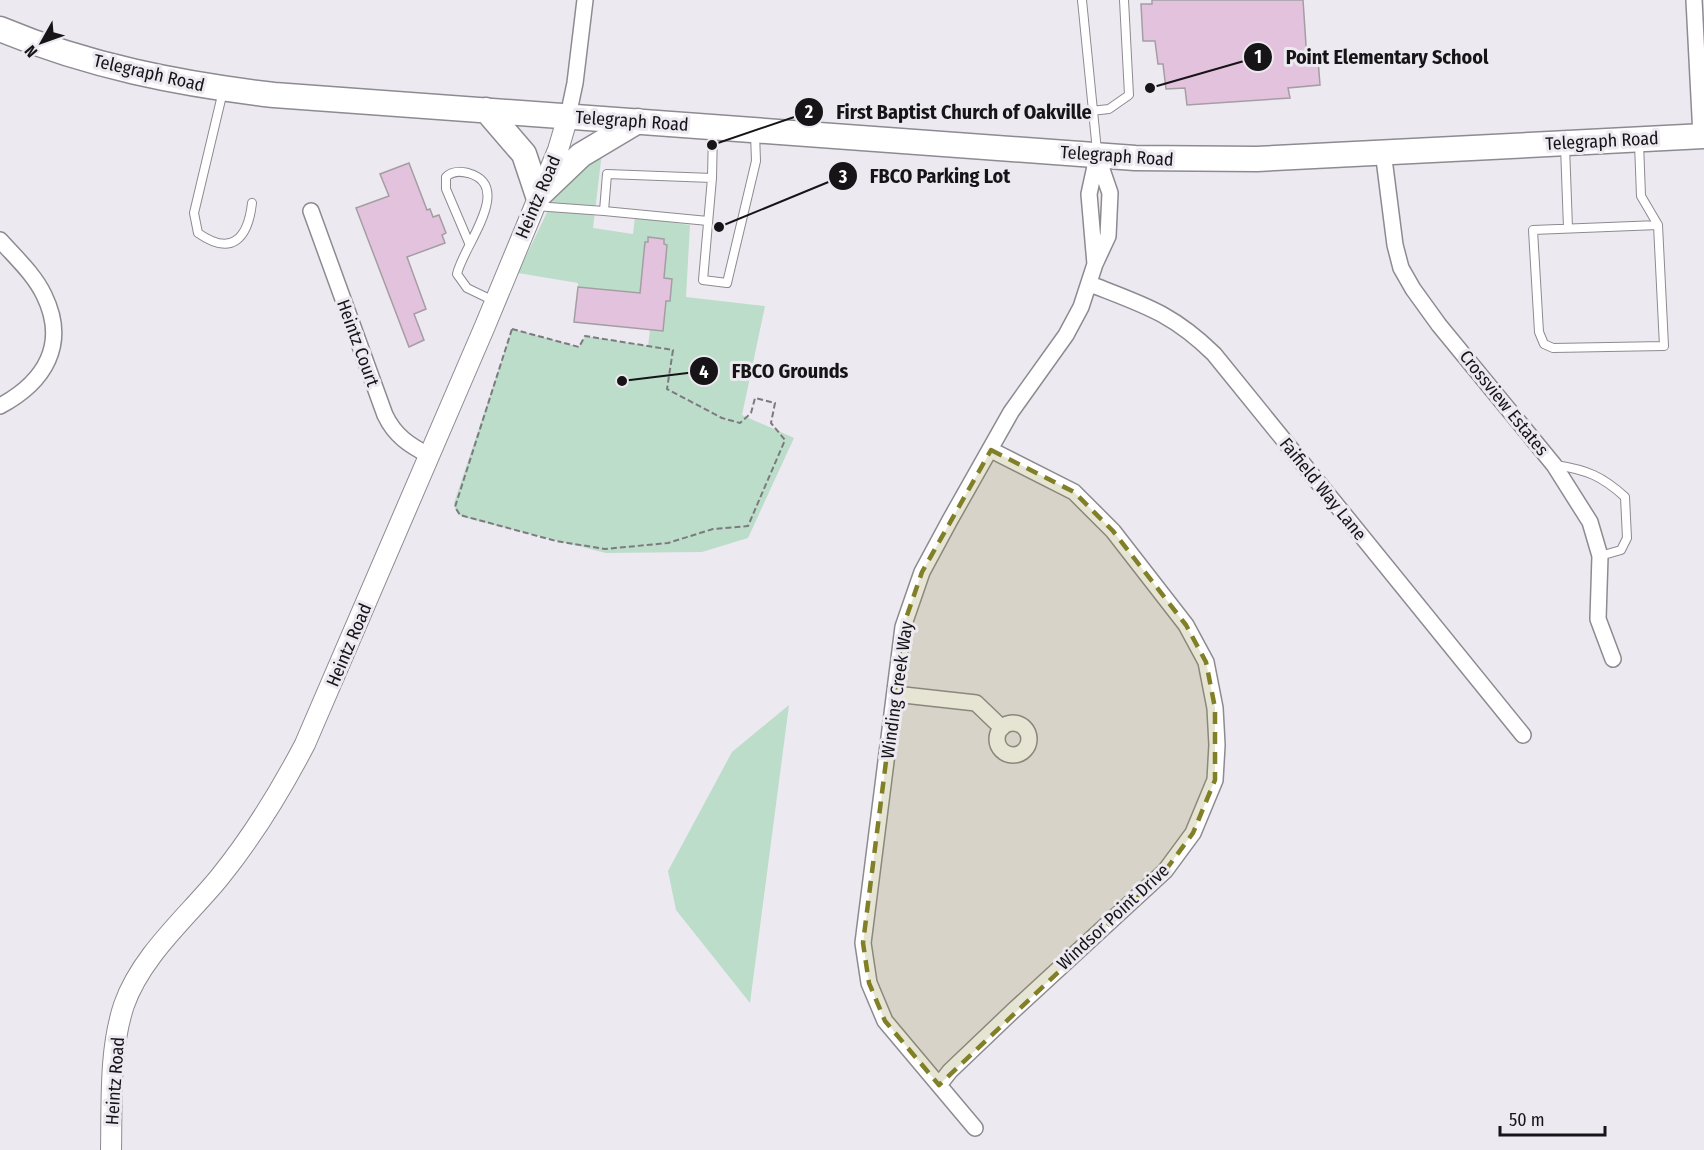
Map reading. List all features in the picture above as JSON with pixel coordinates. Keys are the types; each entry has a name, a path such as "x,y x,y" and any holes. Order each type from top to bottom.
{"main road":[{"name":"Telegraph Road","path":"0,29 56,50 141,75 223,89 383,104 1098,155 1212,160 1703,136"},
{"path":"486,110 524,154 536,201"},
{"path":"536,201 580,155 638,121"}],"street":[{"path":"568,116 575,83 585,0"},
{"path":"1694,0 1703,136"},
{"name":"Heintz Road","path":"111,1150 115,1059 124,1007 131,989 158,951 243,847 280,792 329,692 430,456 558,150 568,116"},
{"name":"Crossview Estates","path":"1383,152 1395,245 1401,268 1439,325 1554,465 1590,522 1600,556 1598,619 1613,659"},
{"name":"Winding Creek Way","path":"975,1128 885,1021 868,983 863,943 903,627 922,572 1026,389 1066,335 1090,284 1095,264 1089,194 1098,155"},
{"name":"Heintz Court","path":"311,211 392,431 407,444 430,456"},
{"path":"0,240 28,272 44,295 53,325 53,345 48,364 26,389 0,406"},
{"name":"Faifield Way Lane","path":"1090,284 1160,311 1188,329 1215,354 1523,735"},
{"name":"Windsor Point Drive","path":"939,1085 950,1071 1005,1018 1165,871 1193,833 1215,780 1217,745 1215,708 1206,662 1186,625 1113,531 1074,492 991,450"},
{"path":"895,694 976,703 1002,728"}],"lane":[{"path":"1082,0 1091,111 1098,155"},
{"path":"1091,111 1109,109 1129,95 1124,0"},
{"path":"223,89 194,213 198,233 220,244 232,243 242,236 250,224 252,203"},
{"path":"713,127 712,178 703,280 727,284 756,161 755,130"},
{"path":"1639,138 1641,196 1658,225 1664,346 1553,348 1544,344 1539,332 1533,230 1658,225"},
{"path":"1565,142 1568,228"},
{"path":"469,243 446,189 446,177 453,172 468,173 479,178 484,182 489,195 457,274 467,288 495,301"},
{"path":"604,211 607,174 712,178"},
{"path":"536,201 604,211 708,221"},
{"path":"1554,465 1578,469 1605,479 1625,497 1627,538 1621,550 1600,556"}],"path":[{"path":"512,329 579,347 585,336 660,346 673,350 668,389 686,401 722,418 740,423 751,413 755,398 776,403 771,423 785,440 748,526 712,529 668,543 605,549 556,541 460,514 455,507 512,329"}],"highlighted area":[{"path":"991,450 1074,492 1113,531 1186,625 1206,662 1215,708 1215,780 1193,833 1165,871 939,1085 885,1021 869,983 863,943 903,627 922,572"}],"green space":[{"path":"602,152 593,228 633,234 635,217 690,225 686,297 765,306 742,415 794,438 748,538 702,552 606,553 462,517 456,511 454,503 512,329 579,347 585,336 648,346 650,330 663,331 666,301 670,301 672,279 664,278 667,245 664,244 664,239 649,237 648,242 645,242 640,293 578,287 578,283 518,273 561,183"},
{"path":"789,705 750,1003 676,910 668,871 732,752"}],"building":[{"path":"1152,0 1303,0 1307,60 1318,59 1320,85 1288,88 1290,98 1187,105 1185,88 1166,89 1163,64 1158,64 1155,41 1143,41 1141,4 1152,4"},
{"path":"409,163 427,210 430,209 433,217 439,215 446,233 442,235 445,243 407,257 426,309 414,314 424,340 409,347 356,208 389,196 380,174"},
{"path":"648,237 664,239 664,244 667,245 664,278 672,279 670,301 666,301 663,331 574,322 578,287 640,293 645,242 648,242"}],"place":[{"name":"Point Elementary School","path":"1150,88"},
{"name":"First Baptist Church of Oakville","path":"712,145"},
{"name":"FBCO Parking Lot","path":"719,227"},
{"name":"FBCO Grounds","path":"622,381"}]}
